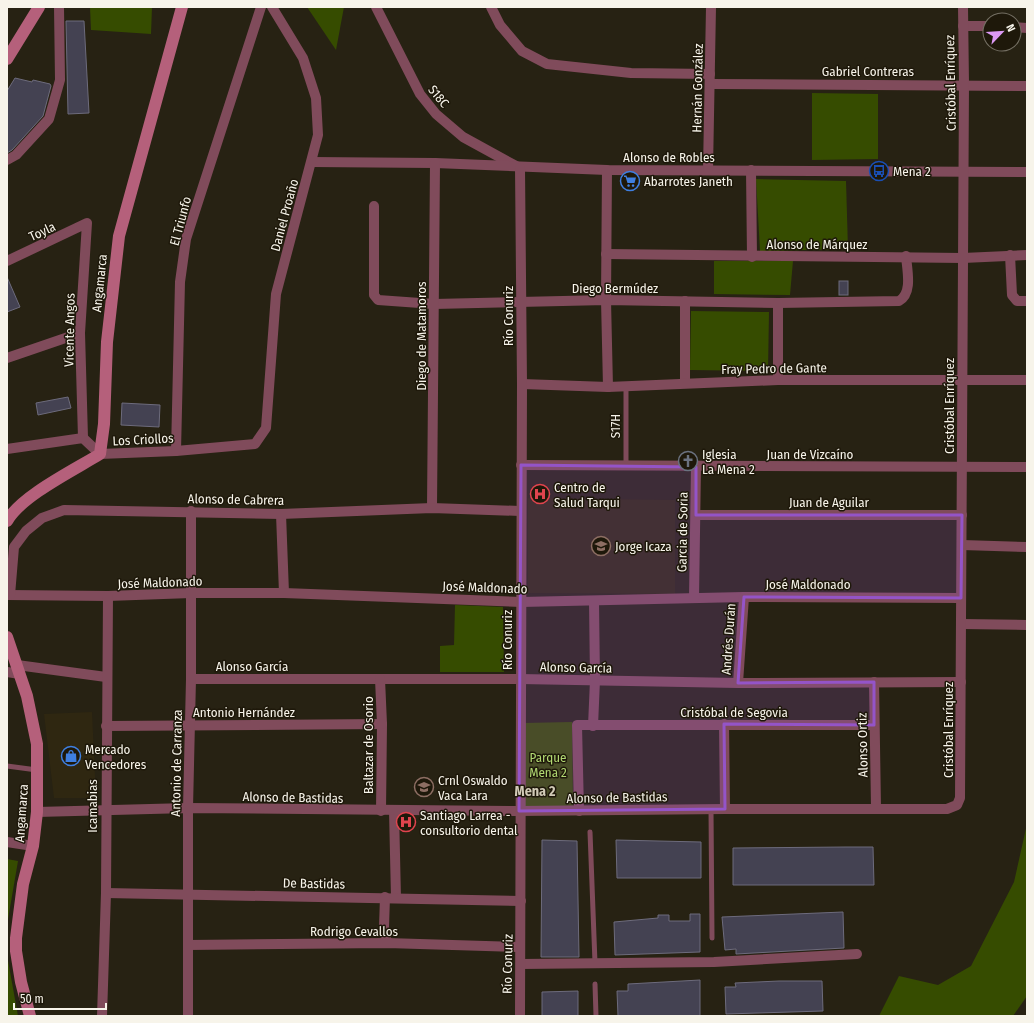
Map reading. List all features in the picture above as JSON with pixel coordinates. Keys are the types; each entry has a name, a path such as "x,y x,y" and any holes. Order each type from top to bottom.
{"street":[{"path":"7,59 39,7"},
{"path":"7,160 16,155 49,119 60,80 59,7"},
{"name":"Angamarca","path":"100,454 104,424 107,342 119,236 182,7"},
{"name":"El Triunfo","path":"176,451 180,282 186,239 261,7"},
{"name":"Daniel Proaño","path":"261,438 266,428 276,294 318,135 316,98 303,58 272,7"},
{"name":"S18C","path":"376,7 420,94 436,114 462,138 520,168"},
{"name":"Gabriel Contreras","path":"491,7 500,25 522,51 547,64 631,73 710,79 1027,86"},
{"name":"Hernán González","path":"708,170 710,7"},
{"name":"Cristóbal Enríquez","path":"957,805 960,798 962,624 964,171 963,7"},
{"path":"963,26 982,26"},
{"name":"Alonso de Robles","path":"312,162 435,163 520,168 607,170 1027,172"},
{"name":"Diego de Matamoros","path":"432,508 435,163"},
{"name":"Río Conuriz","path":"520,168 522,384 519,812 521,901 520,1016"},
{"path":"607,170 606,300 608,387"},
{"path":"751,170 752,257"},
{"name":"Diego Bermúdez","path":"374,206 376,299 388,302 434,304 606,300 778,303 899,301 905,298 907,292 906,256"},
{"name":"Toyla","path":"7,261 87,223"},
{"name":"Vicente Angos","path":"83,438 80,333 87,223"},
{"name":"Alonso de Márquez","path":"606,254 752,257 906,256 963,258 1027,255"},
{"path":"1010,255 1012,296 1018,301 1027,301"},
{"path":"685,301 685,383"},
{"path":"778,303 778,380"},
{"path":"7,358 80,333"},
{"name":"Fray Pedro de Gante","path":"522,384 608,387 778,380 1027,380"},
{"path":"7,449 83,438"},
{"name":"Los Criollos","path":"83,438 100,454 176,451 255,444 261,438"},
{"path":"7,521 15,510 24,503 100,454"},
{"name":"Juan de Vizcaíno","path":"521,465 696,467 1027,467"},
{"name":"Garcia de Soria","path":"694,598 696,467"},
{"name":"Alonso de Cabrera","path":"9,595 14,546 26,531 42,518 64,510 281,514 432,508 520,511"},
{"name":"Antonio de Carranza","path":"188,1016 188,808 191,679 190,512"},
{"path":"281,514 284,593"},
{"name":"Juan de Aguilar","path":"696,515 962,515"},
{"path":"962,545 1027,547"},
{"name":"José Maldonado","path":"9,595 108,596 191,593 284,593 521,602 744,597 962,598"},
{"name":"Icamabias","path":"102,1016 106,893 105,811 108,596"},
{"name":"Andrés Durán","path":"738,683 744,597"},
{"path":"593,726 595,680 594,601"},
{"path":"962,624 1027,625"},
{"name":"Angamarca","path":"7,637 19,669 33,719 37,744 37,812 33,846 23,884 16,938 16,951 21,982 30,1016"},
{"path":"7,672 19,669 106,677"},
{"name":"Alonso García","path":"191,679 520,679 738,683 961,682"},
{"name":"Baltazar de Osorio","path":"380,679 382,724 381,811"},
{"name":"Alonso Ortiz","path":"874,682 876,808"},
{"name":"Antonio Hernández","path":"106,726 382,724"},
{"path":"724,724 725,809"},
{"name":"Cristóbal de Segovia","path":"579,811 577,725 874,725"},
{"name":"Alonso de Bastidas","path":"37,812 188,808 519,812 711,809 947,809 957,805"},
{"path":"394,811 396,898"},
{"path":"7,842 33,846"},
{"name":"De Bastidas","path":"106,893 188,893 521,901"},
{"path":"385,897 384,927 387,943"},
{"name":"Rodrigo Cevallos","path":"188,945 387,943 520,947"},
{"path":"521,964 714,962 857,954"}],"lane":[{"name":"S17H","path":"626,386 626,466"},
{"path":"7,766 38,770"},
{"path":"711,809 712,938"},
{"path":"590,832 595,964"},
{"path":"595,984 596,1016"}],"highlighted area":[{"path":"521,465 696,467 696,515 962,515 961,598 744,597 738,683 874,682 874,725 724,724 725,809 519,811"}],"shaded area":[{"name":"Jorge Icaza","path":"528,498 675,500 675,594 528,593"},
{"name":"Mercado Vencedores","path":"92,712 96,798 54,798 44,714"}],"green space":[{"path":"90,7 152,7 151,34 91,30"},
{"path":"307,7 344,7 336,50"},
{"path":"812,93 878,94 878,159 812,160"},
{"path":"756,179 846,181 848,249 760,251"},
{"path":"714,261 793,261 790,295 714,294"},
{"path":"691,311 769,312 768,371 690,370"},
{"path":"455,605 503,607 504,672 440,672 440,646 454,645"},
{"name":"Parque Mena 2","path":"572,722 573,807 524,807 523,723"},
{"path":"1027,824 1027,996 1013,1016 879,1016 899,976 938,985 971,966 1014,882"},
{"path":"7,859 18,861 7,925"},
{"path":"7,955 18,1016 7,1016"}],"building":[{"path":"66,21 84,21 89,113 68,114"},
{"path":"15,78 32,82 33,80 50,84 51,86 43,116 12,150 7,153 7,91"},
{"path":"7,277 20,307 7,312"},
{"path":"839,281 848,281 848,295 839,295"},
{"path":"68,397 71,408 38,415 36,403"},
{"path":"122,403 160,405 159,427 121,425"},
{"path":"542,840 577,841 579,957 541,957"},
{"path":"616,840 701,842 701,878 617,878"},
{"path":"873,847 874,885 733,885 733,848"},
{"path":"843,912 844,948 736,954 736,949 725,950 722,917"},
{"path":"690,914 700,914 700,952 615,955 614,922 658,918 658,915 669,915 669,921 690,921"},
{"path":"700,980 700,1016 618,1016 617,991 628,991 628,984"},
{"path":"822,981 823,1011 726,1014 725,987 736,987 735,983"},
{"path":"578,991 578,1016 542,1016 542,992"}],"place":[{"name":"Mena 2","path":"879,171"},
{"name":"Abarrotes Janeth","path":"630,181"},
{"name":"Iglesia La Mena 2","path":"688,461"},
{"name":"Centro de Salud Tarqui","path":"540,494"},
{"name":"Jorge Icaza","path":"601,546"},
{"name":"Mercado Vencedores","path":"71,756"},
{"name":"Crnl Oswaldo Vaca Lara","path":"424,787"},
{"name":"Santiago Larrea - consultorio dental","path":"406,822"}],"district":[{"name":"Mena 2","path":"535,791"}]}
